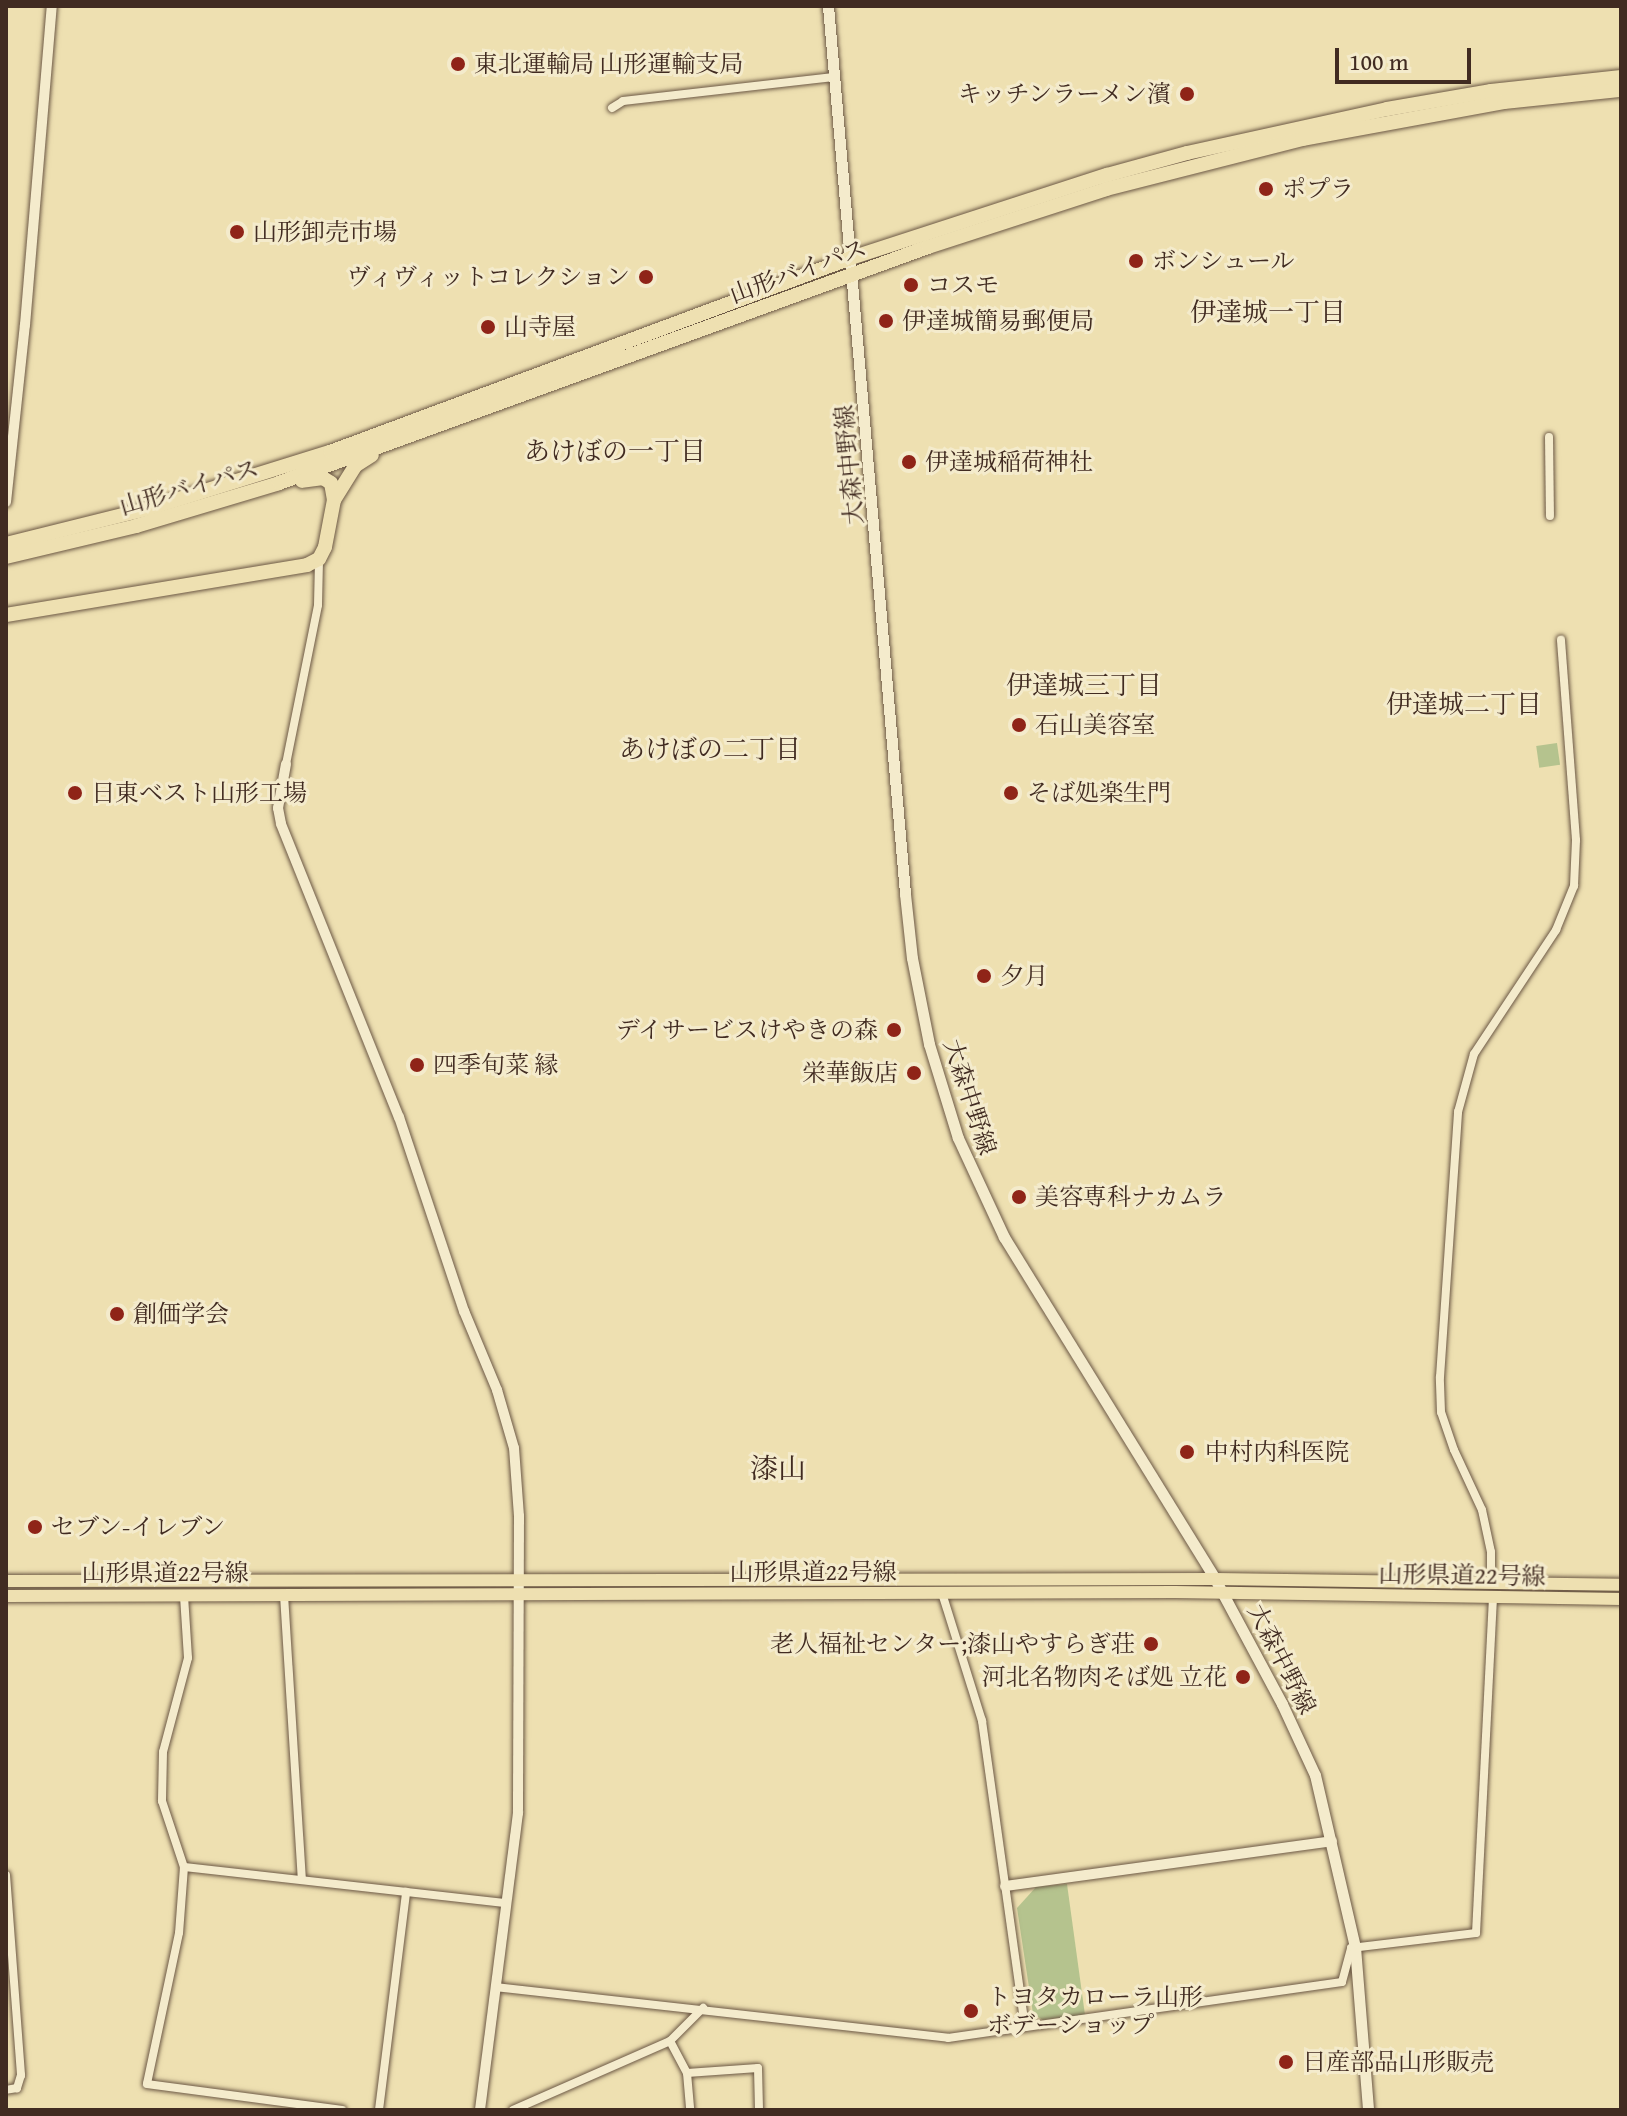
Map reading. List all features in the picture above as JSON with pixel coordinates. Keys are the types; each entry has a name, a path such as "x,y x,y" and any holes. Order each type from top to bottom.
{"highway":[{"name":"山形バイパス","path":"12,549 330,452 851,258 1107,175 1187,153 1401,107 1491,91 1621,77"},
{"name":"山形バイパス","path":"12,549 225,499 279,483 853,274 1106,189 1240,154 1504,102 1621,90"},
{"path":"334,500 355,466 365,459 463,421 495,404"},
{"path":"6,615 288,569 319,559 325,547 334,500 331,483 323,478 261,495 225,499"}],"main road":[{"name":"大森中野線","path":"828,6 909,933 918,996 941,1088 973,1175 1004,1237 1215,1579 1282,1704 1315,1775 1355,1947 1368,2110"},
{"name":"山形県道22号線","path":"6,1581 1215,1579 1621,1599"},
{"name":"山形県道22号線","path":"6,1596 1222,1593 1492,1591 1621,1585"}],"street":[{"path":"6,502 25,325 52,6"},
{"path":"612,108 623,101 834,77"},
{"path":"1549,437 1550,516"},
{"path":"319,559 318,605 278,808 281,824 405,1132 464,1311 497,1390 514,1448 519,1581 518,1813 480,2110"},
{"path":"495,1987 703,2008 948,2038 1342,1982 1346,1958 1355,1947 1476,1933 1492,1591 1491,1552 1482,1510 1454,1450 1441,1412 1440,1377 1462,1087 1474,1054 1556,930 1574,886 1576,840 1561,640"},
{"path":"942,1593 982,1721 1025,2027"},
{"path":"284,1595 302,1879"},
{"path":"184,1596 188,1658 163,1752 162,1801 184,1867 179,1933 147,2084 342,2110"},
{"path":"1005,1886 1332,1841"},
{"path":"184,1867 505,1903"},
{"path":"6,1875 21,2075 17,2088 6,2090"},
{"path":"379,2110 406,1892"},
{"path":"513,2110 670,2041 703,2008"},
{"path":"670,2041 687,2073 690,2110"},
{"path":"687,2073 758,2068 759,2110"}],"green space":[{"path":"1557,743 1560,765 1539,768 1536,746"},
{"path":"1067,1884 1085,2015 1043,2020 1033,2014 1017,1908 1036,1887"}],"place":[{"name":"東北運輸局 山形運輸支局","path":"458,64"},
{"name":"キッチンラーメン濱","path":"1187,94"},
{"name":"ポプラ","path":"1266,189"},
{"name":"山形卸売市場","path":"237,232"},
{"name":"ボンシュール","path":"1136,261"},
{"name":"ヴィヴィットコレクション","path":"646,277"},
{"name":"コスモ","path":"911,285"},
{"name":"伊達城簡易郵便局","path":"886,321"},
{"name":"山寺屋","path":"488,327"},
{"name":"伊達城稲荷神社","path":"909,462"},
{"name":"石山美容室","path":"1019,725"},
{"name":"日東ベスト山形工場","path":"75,793"},
{"name":"そば処楽生門","path":"1011,793"},
{"name":"夕月","path":"984,976"},
{"name":"デイサービスけやきの森","path":"894,1030"},
{"name":"四季旬菜 縁","path":"417,1065"},
{"name":"栄華飯店","path":"914,1073"},
{"name":"美容専科ナカムラ","path":"1019,1197"},
{"name":"創価学会","path":"117,1314"},
{"name":"中村内科医院","path":"1187,1452"},
{"name":"セブン-イレブン","path":"35,1527"},
{"name":"老人福祉センター;漆山やすらぎ荘","path":"1151,1644"},
{"name":"河北名物肉そば処 立花","path":"1243,1677"},
{"name":"トヨタカローラ山形 ボデーショップ","path":"971,2011"},
{"name":"日産部品山形販売","path":"1286,2062"}],"district":[{"name":"伊達城一丁目","path":"1268,312"},
{"name":"あけぼの一丁目","path":"615,451"},
{"name":"伊達城三丁目","path":"1084,685"},
{"name":"伊達城二丁目","path":"1464,704"},
{"name":"あけぼの二丁目","path":"710,749"},
{"name":"漆山","path":"778,1468"}]}
